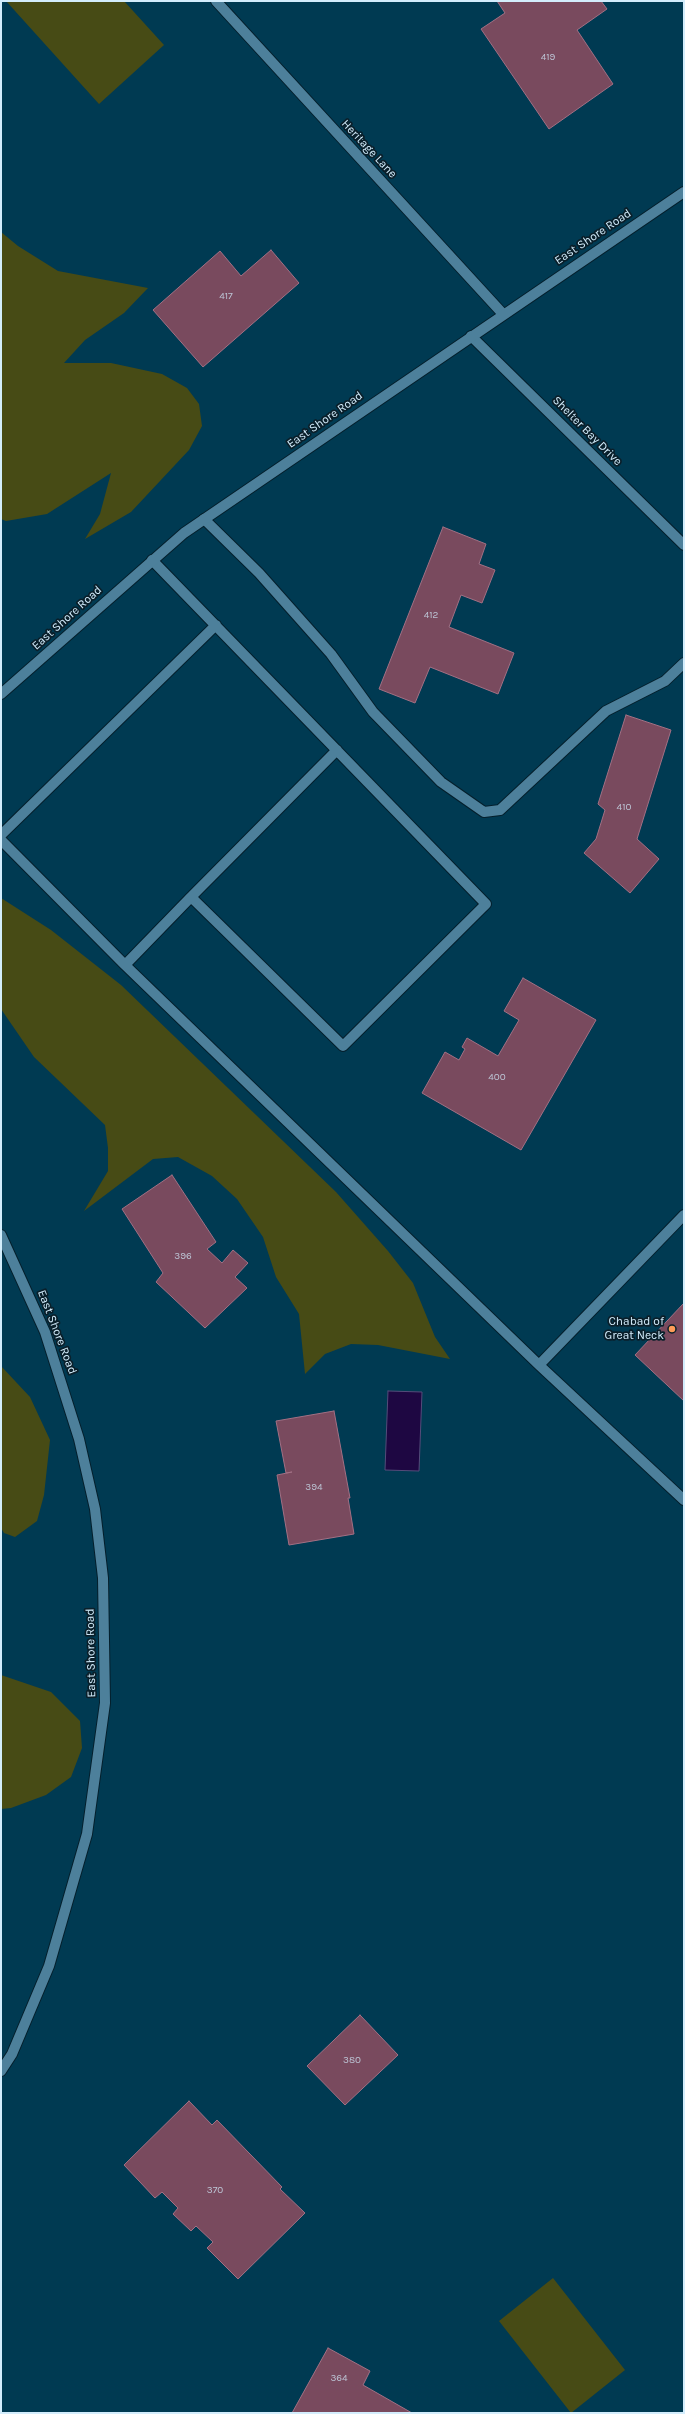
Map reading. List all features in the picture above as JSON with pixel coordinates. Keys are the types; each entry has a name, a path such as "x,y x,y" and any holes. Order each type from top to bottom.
{"main road":[{"name":"Heritage Lane","path":"216,1 503,314"},
{"name":"East Shore Road","path":"1,694 152,560 204,519 684,192"},
{"name":"Shelter Bay Drive","path":"471,336 684,545"},
{"path":"204,519 260,573 331,654 384,723 440,782 484,812 500,810 606,711 665,681 684,663"},
{"path":"152,560 486,904 343,1046 191,897"},
{"path":"1,835 216,625"},
{"path":"125,965 337,750"},
{"path":"1,840 125,965 539,1365 684,1500"},
{"path":"539,1365 684,1215"},
{"name":"East Shore Road","path":"1,1234 45,1332 79,1439 95,1509 103,1578 105,1703 87,1834 49,1966 12,2054 1,2071"}],"green space":[{"path":"6,1 124,1 164,45 99,104"},
{"path":"1,232 18,246 58,271 148,288 124,313 85,340 64,363 111,363 162,374 187,388 199,404 202,426 189,450 131,512 85,539 100,514 111,473 47,514 6,521 1,519"},
{"path":"1,898 51,930 121,985 336,1192 388,1251 413,1283 435,1337 450,1359 378,1345 351,1344 325,1354 305,1374 299,1314 276,1277 263,1237 237,1199 212,1176 178,1157 153,1159 84,1211 108,1171 108,1148 105,1125 34,1057 1,1009"},
{"path":"1,1366 30,1397 50,1440 44,1495 37,1521 15,1537 4,1533 1,1528"},
{"path":"1,1675 51,1692 80,1721 82,1748 71,1777 46,1795 11,1808 1,1809"},
{"path":"553,2278 625,2370 571,2413 499,2321"}],"shaded area":[{"path":"388,1391 422,1392 419,1471 385,1470"}],"building":[{"path":"497,1 601,1 607,9 577,30 613,84 549,129 481,29 505,13"},
{"path":"271,250 299,283 203,367 153,310 220,251 241,276"},
{"path":"443,527 486,544 479,564 495,570 482,603 461,595 449,627 514,653 498,694 430,667 415,703 379,689"},
{"path":"626,715 671,730 637,839 659,859 630,893 584,853 596,839 605,810 598,804"},
{"path":"523,978 596,1020 521,1150 422,1093 445,1052 459,1060 465,1049 462,1047 467,1038 498,1056 519,1020 504,1011"},
{"path":"172,1175 216,1242 207,1249 222,1263 233,1250 248,1263 235,1277 247,1288 205,1328 156,1282 163,1273 122,1209"},
{"name":"Chabad of Great Neck","path":"684,1303 684,1401 635,1355"},
{"path":"334,1411 350,1498 348,1498 354,1534 289,1545 277,1475 292,1472 286,1473 276,1421"},
{"path":"360,2015 398,2055 345,2105 307,2066"},
{"path":"189,2101 212,2125 217,2120 282,2187 280,2189 305,2213 238,2279 207,2248 213,2242 196,2226 191,2231 173,2214 178,2208 162,2192 155,2198 124,2165"},
{"path":"328,2348 370,2371 363,2385 412,2413 292,2413"}],"place":[{"name":"Chabad of Great Neck","path":"672,1329"}]}
